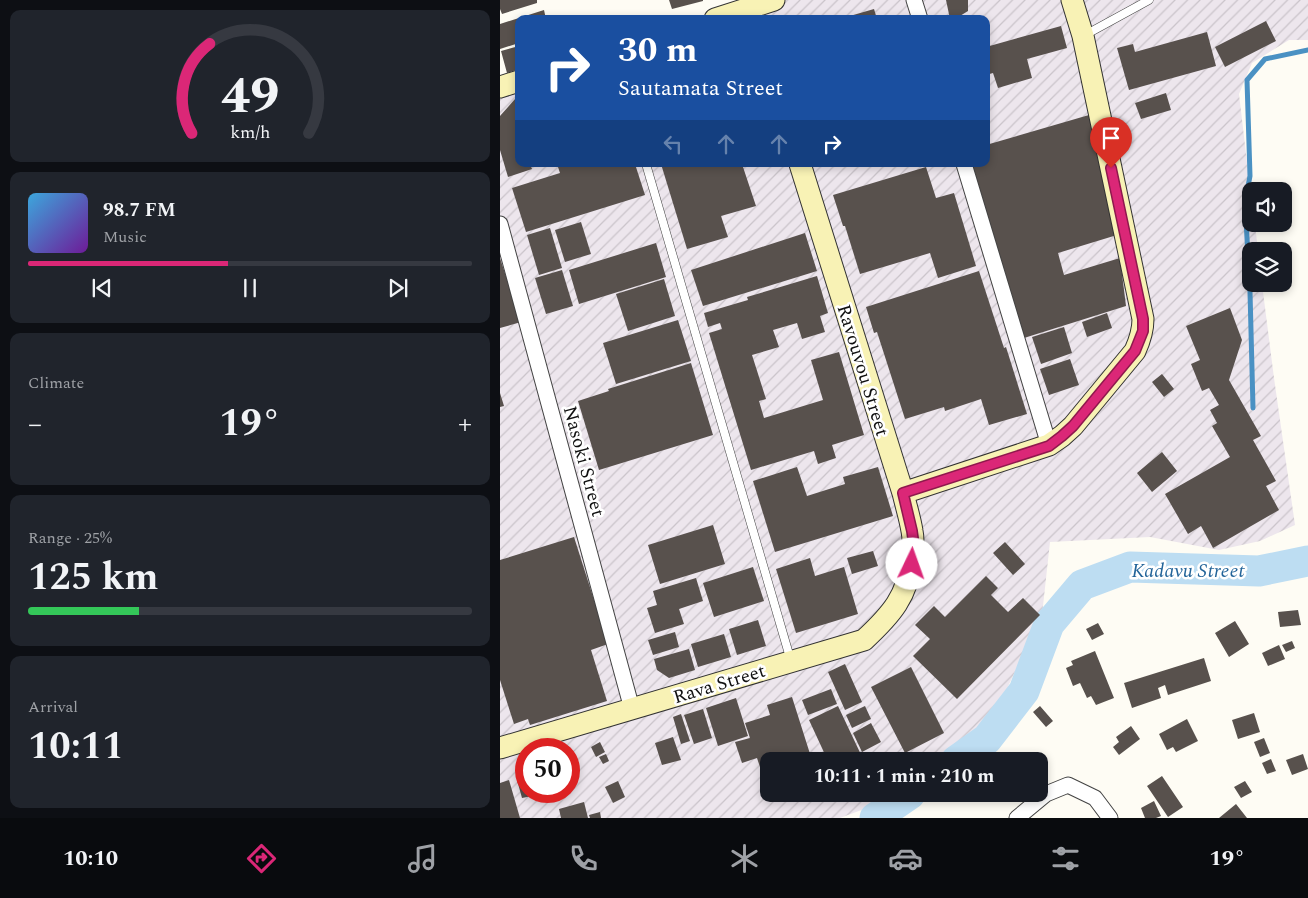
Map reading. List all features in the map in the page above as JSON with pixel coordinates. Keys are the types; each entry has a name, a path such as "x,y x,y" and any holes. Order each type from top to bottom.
{"main road":[{"path":"729,15 774,0"},
{"path":"903,493 1049,446 1073,426 1123,366 1135,351 1143,331 1143,319 1083,36 1072,0"},
{"path":"500,87 515,82"},
{"name":"Ravouvou Street","path":"801,167 903,493 914,546 909,578"},
{"name":"Rava Street","path":"500,748 864,640 894,608 903,595 909,578"}],"street":[{"path":"914,0 919,15"},
{"path":"965,167 1049,446"},
{"name":"Nasoki Street","path":"500,224 632,709"},
{"path":"1017,818 1046,794 1068,785 1095,798 1110,818"}],"lane":[{"path":"1083,36 1149,0"},
{"path":"647,167 791,662"}],"shaded area":[{"path":"774,0 1308,0 1308,40 1289,40 1252,63 1239,94 1249,182 1242,182 1242,232 1256,232 1257,242 1242,242 1242,292 1263,292 1295,525 1260,541 1219,550 1150,537 1050,542 1042,615 1003,697 960,750 957,752 760,752 760,802 883,802 840,818 500,818 500,87 515,82 515,167 990,167 990,15 727,15"}],"building":[{"path":"500,0 537,0 537,3 502,14"},
{"path":"669,0 703,0 703,1 672,9"},
{"path":"946,0 968,0 968,11 962,15 949,15"},
{"path":"874,9 876,15 853,15"},
{"path":"544,10 545,15 528,15"},
{"path":"515,19 515,44 500,49 500,24"},
{"path":"1266,21 1276,41 1225,67 1215,47"},
{"path":"1061,26 1067,48 1027,59 1032,78 998,88 993,73 990,74 990,46"},
{"path":"1207,32 1216,66 1129,90 1117,48 1133,44 1135,52"},
{"path":"515,47 515,70 507,73 501,51"},
{"path":"1166,93 1171,110 1141,119 1135,103"},
{"path":"515,99 515,167 531,167 532,169 508,177 500,150 500,116"},
{"path":"1089,115 1113,195 1117,235 1058,253 1064,275 1120,258 1126,306 1024,338 1004,269 1000,270 971,167 990,167 990,144"},
{"path":"558,167 636,167 645,195 526,232 512,188 560,173"},
{"path":"662,167 743,167 756,206 721,216 728,237 687,249"},
{"path":"926,167 936,198 954,193 976,266 938,278 930,253 860,274 833,195"},
{"path":"581,222 591,254 565,262 555,230"},
{"path":"550,228 562,268 539,275 527,235"},
{"path":"805,233 817,271 703,306 691,270"},
{"path":"656,243 666,277 579,304 569,270"},
{"path":"500,258 521,322 500,328"},
{"path":"562,270 573,306 546,314 535,278"},
{"path":"979,271 1027,414 989,425 981,399 945,411 944,407 905,419 877,332 874,333 866,307"},
{"path":"817,276 828,313 820,316 825,332 802,339 797,323 773,330 779,347 752,355 766,399 759,401 764,418 823,400 811,360 839,352 864,435 832,445 836,458 818,464 814,451 751,470 709,333 722,329 720,323 708,327 704,313 748,300 747,297"},
{"path":"664,279 675,316 628,331 616,294"},
{"path":"1230,308 1242,340 1229,380 1261,436 1253,440 1276,481 1266,486 1279,510 1213,548 1201,526 1188,534 1165,494 1230,457 1212,426 1217,423 1210,410 1219,405 1209,388 1202,391 1191,364 1200,360 1186,326"},
{"path":"1107,313 1112,328 1087,337 1082,322"},
{"path":"678,320 691,361 616,384 603,343"},
{"path":"1064,327 1072,353 1041,364 1032,337"},
{"path":"1070,359 1079,385 1049,395 1040,369"},
{"path":"691,363 713,435 599,470 578,401 609,391 608,389"},
{"path":"1162,374 1174,389 1164,397 1152,382"},
{"path":"500,393 504,406 500,407"},
{"path":"1162,452 1177,471 1152,492 1137,473"},
{"path":"797,467 807,496 845,484 843,477 878,467 893,516 775,552 753,481"},
{"path":"713,525 725,564 660,584 648,545"},
{"path":"574,537 608,644 591,650 607,701 530,725 528,719 514,724 500,680 500,560"},
{"path":"1005,542 1025,564 1013,575 993,553"},
{"path":"873,551 878,566 852,574 847,558"},
{"path":"810,558 815,576 844,567 858,614 796,633 776,569"},
{"path":"753,567 764,601 714,617 703,583"},
{"path":"986,576 998,588 991,595 1008,612 1023,598 1040,615 957,699 913,656 930,639 915,625 934,606 945,617"},
{"path":"696,578 703,601 679,609 684,624 655,633 647,608 657,605 653,591"},
{"path":"1298,610 1301,625 1280,627 1278,612"},
{"path":"758,620 766,646 737,655 729,629"},
{"path":"1235,621 1249,644 1229,657 1215,633"},
{"path":"1098,623 1104,634 1092,640 1086,629"},
{"path":"675,632 679,647 653,655 648,640"},
{"path":"724,634 731,657 698,667 691,644"},
{"path":"1292,641 1295,648 1286,652 1282,645"},
{"path":"1279,645 1285,659 1268,666 1262,653"},
{"path":"689,649 695,670 669,678 657,670 654,659"},
{"path":"1095,651 1114,698 1096,705 1091,696 1087,698 1080,683 1073,686 1066,668 1073,665 1071,661"},
{"path":"1204,658 1211,681 1168,695 1165,685 1158,688 1161,698 1132,708 1124,683"},
{"path":"845,664 862,702 845,710 828,672"},
{"path":"911,667 944,733 904,752 871,687"},
{"path":"831,689 837,704 808,715 802,700"},
{"path":"792,697 809,752 760,752 760,767 757,758 742,763 735,742 750,738 745,723 770,715 767,705"},
{"path":"736,698 748,736 718,746 706,708"},
{"path":"838,706 860,752 824,752 809,720"},
{"path":"865,706 871,719 852,728 846,715"},
{"path":"1040,706 1053,721 1046,727 1033,712"},
{"path":"703,709 712,738 694,744 684,715"},
{"path":"1254,713 1260,732 1238,739 1232,720"},
{"path":"681,714 690,741 681,744 673,717"},
{"path":"1187,719 1198,741 1176,752 1173,747 1167,750 1159,734"},
{"path":"871,723 881,742 862,752 853,733"},
{"path":"1131,726 1140,739 1119,755 1113,747 1119,742 1116,737"},
{"path":"673,737 681,760 662,765 655,743"},
{"path":"1264,738 1270,753 1260,757 1254,742"},
{"path":"600,742 605,752 596,757 591,747"},
{"path":"606,754 609,761 603,764 599,757"},
{"path":"1303,754 1308,769 1292,775 1286,760"},
{"path":"1271,759 1276,771 1267,774 1262,763"},
{"path":"1162,776 1183,807 1168,817 1147,786"},
{"path":"509,780 520,818 500,818 500,783"},
{"path":"618,781 625,797 613,803 605,787"},
{"path":"1245,781 1252,792 1241,798 1234,787"},
{"path":"1154,801 1161,816 1145,818 1141,808"},
{"path":"584,802 588,818 561,818 559,809"},
{"path":"1236,804 1247,818 1219,818"},
{"path":"600,812 601,818 590,818 589,815"}],"waterway":[{"path":"1253,408 1250,292 1245,202 1250,176 1247,80 1265,59 1308,50"},
{"name":"Kadavu Street","path":"969,752 987,739 1024,691 1049,624 1082,585 1130,567 1259,571 1308,561"},
{"name":"Kadavu Street","path":"875,818 898,802"}],"route":[{"path":"912,564 914,546 903,493 1049,446 1073,426 1135,351 1143,331 1143,319 1111,168"}]}
